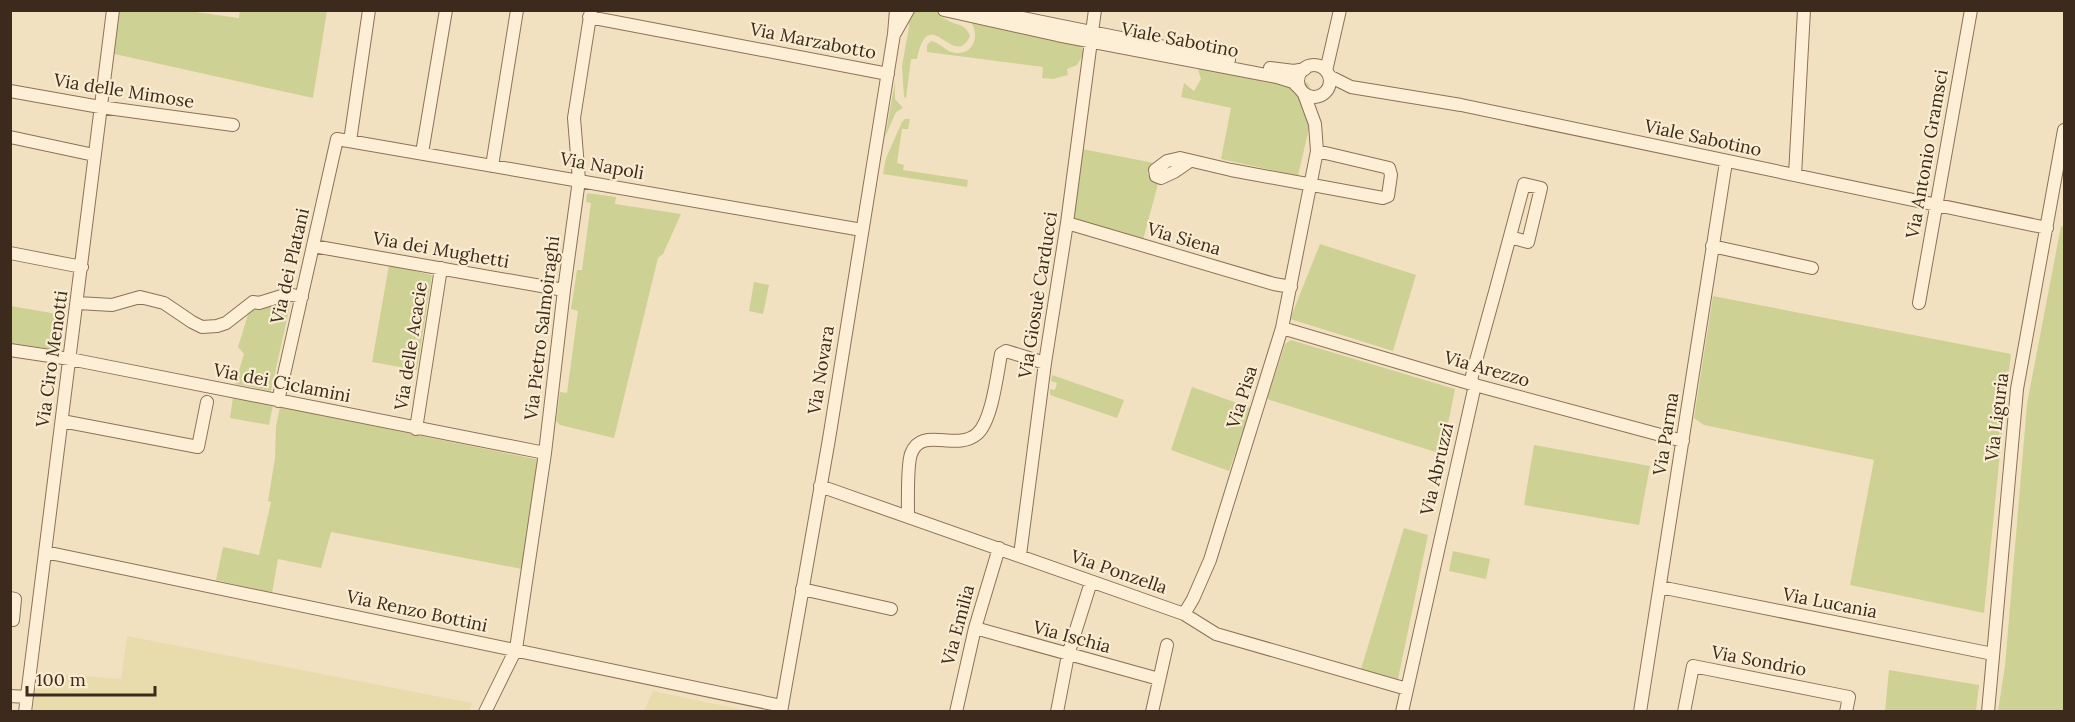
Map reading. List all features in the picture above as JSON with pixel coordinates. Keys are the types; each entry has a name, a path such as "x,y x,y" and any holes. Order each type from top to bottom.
{"street":[{"name":"Via Ciro Menotti","path":"25,711 113,10"},
{"path":"350,141 369,10"},
{"path":"422,153 446,10"},
{"path":"492,166 517,10"},
{"name":"Via Novara","path":"781,709 888,74 896,10"},
{"name":"Via Novara","path":"894,34 908,10"},
{"name":"Viale Sabotino","path":"944,10 956,15 1280,70 1294,71 1308,67"},
{"name":"Viale Sabotino","path":"983,10 1092,37 1277,77 1293,82 1302,92"},
{"name":"Via Giosuè Carducci","path":"1020,555 1095,10"},
{"path":"1334,37 1300,76 1299,84 1302,92 1314,97 1325,92 1330,81 1327,73 1340,10"},
{"path":"1795,175 1804,10"},
{"name":"Via Antonio Gramsci","path":"1919,303 1971,10"},
{"name":"Via Marzabotto","path":"590,14 888,74"},
{"name":"Via Pietro Salmoiraghi","path":"485,711 516,650 545,453 579,180 574,118 590,14"},
{"path":"1308,67 1316,66 1327,73"},
{"name":"Viale Sabotino","path":"1327,73 1351,87"},
{"name":"Viale Sabotino","path":"1325,92 1351,87 1461,105 1726,162 1937,203 2047,228"},
{"name":"Via delle Mimose","path":"10,91 100,107 233,125"},
{"name":"Via Pisa","path":"1184,614 1210,560 1282,328 1317,151 1315,124 1302,92"},
{"name":"Via Pisa","path":"1315,124 1325,92"},
{"name":"Via Liguria","path":"1988,711 2018,389 2064,130"},
{"path":"10,137 94,155"},
{"name":"Via Napoli","path":"337,139 862,230"},
{"name":"Via dei Platani","path":"279,400 337,139"},
{"path":"1190,161 1383,198 1388,195 1391,175 1389,168 1317,151"},
{"name":"Via Parma","path":"1640,711 1726,162"},
{"name":"Via Siena","path":"1067,223 1291,287"},
{"name":"Via Abruzzi","path":"1402,711 1475,386 1471,380 1510,237"},
{"name":"Via dei Mughetti","path":"313,246 564,290"},
{"path":"1712,246 1812,268"},
{"path":"10,253 82,267"},
{"name":"Via delle Acacie","path":"416,429 441,268"},
{"path":"78,303 112,305 140,297 164,303 202,327 226,323 253,302 259,303 288,294 302,297"},
{"name":"Via Arezzo","path":"1282,328 1475,386 1683,441"},
{"name":"Via dei Ciclamini","path":"10,350 70,359 545,453"},
{"path":"908,515 910,455 918,444 928,439 962,442 976,434 984,424 1002,354 1006,351 1045,363"},
{"name":"Via dei Ciclamini","path":"62,421 198,447 207,402"},
{"name":"Via Ponzella","path":"820,486 908,515 1184,614 1216,634 1407,689"},
{"name":"Via Emilia","path":"956,711 975,628 999,548"},
{"name":"Via Renzo Bottini","path":"45,552 516,650 781,709"},
{"path":"1057,711 1068,655 1091,582"},
{"name":"Via Lucania","path":"1660,587 1993,654"},
{"path":"802,589 891,609"},
{"path":"10,598 15,599 13,620"},
{"name":"Via Ischia","path":"975,628 1159,679"},
{"path":"1155,710 1167,645"},
{"name":"Via Sondrio","path":"1684,711 1694,666 1849,697 1846,711"},
{"path":"10,696 27,697"}],"shaded area":[{"path":"127,636 472,703 469,712 46,712 33,710 38,672 121,679"},
{"path":"653,691 748,711 644,711"}],"green space":[{"path":"181,10 239,18 240,11 327,11 313,98 110,53 115,11"},
{"path":"915,11 935,11 945,19 963,27 970,36 964,45 957,46 935,35 928,36 922,43 917,59 911,59 906,98 904,97 902,66 909,27 908,16"},
{"path":"969,20 1075,43 1084,53 1077,65 1067,69 1068,75 1053,79 1042,78 1043,67 927,52 927,45 931,41 954,53 969,49 975,35"},
{"path":"1193,60 1308,83 1315,102 1298,176 1221,159 1231,108 1181,97 1184,83 1194,91 1201,79 1198,69 1192,65"},
{"path":"895,82 895,99 903,108 896,112 885,137"},
{"path":"905,119 910,119 908,129 902,129 897,163 904,165 903,170 968,180 967,187 883,174 886,158"},
{"path":"1082,149 1154,163 1147,173 1158,184 1143,240 1078,222 1073,214"},
{"path":"587,193 616,197 615,204 681,214 663,254 658,258 614,438 560,425 556,421 560,392 567,393 578,311 571,309 577,270 582,270 591,203 586,202"},
{"path":"2061,226 2064,227 2064,711 1998,711 2005,666 2027,404"},
{"path":"1320,244 1416,275 1393,351 1290,319"},
{"path":"389,265 432,275 417,370 372,362"},
{"path":"754,282 769,285 763,314 749,311"},
{"path":"1713,296 2011,354 1984,613 1850,585 1874,460 1704,425 1694,418"},
{"path":"285,299 291,301 271,391 235,384 244,354 238,347 250,308 265,308"},
{"path":"11,306 63,315 57,350 11,343"},
{"path":"1291,340 1455,389 1442,454 1267,399 1285,344"},
{"path":"1052,375 1124,400 1117,418 1050,395 1050,389 1055,390 1057,383 1051,381"},
{"path":"1192,387 1251,408 1229,471 1171,450"},
{"path":"233,397 273,405 269,425 230,418"},
{"path":"280,407 540,460 522,569 331,532 321,568 278,559 272,593 216,580 223,547 259,555 271,502 268,501"},
{"path":"1534,445 1650,466 1639,525 1524,505"},
{"path":"1404,528 1428,535 1398,679 1361,669"},
{"path":"1453,551 1490,559 1486,579 1449,571"},
{"path":"1889,670 1979,685 1976,711 1885,711"}]}
